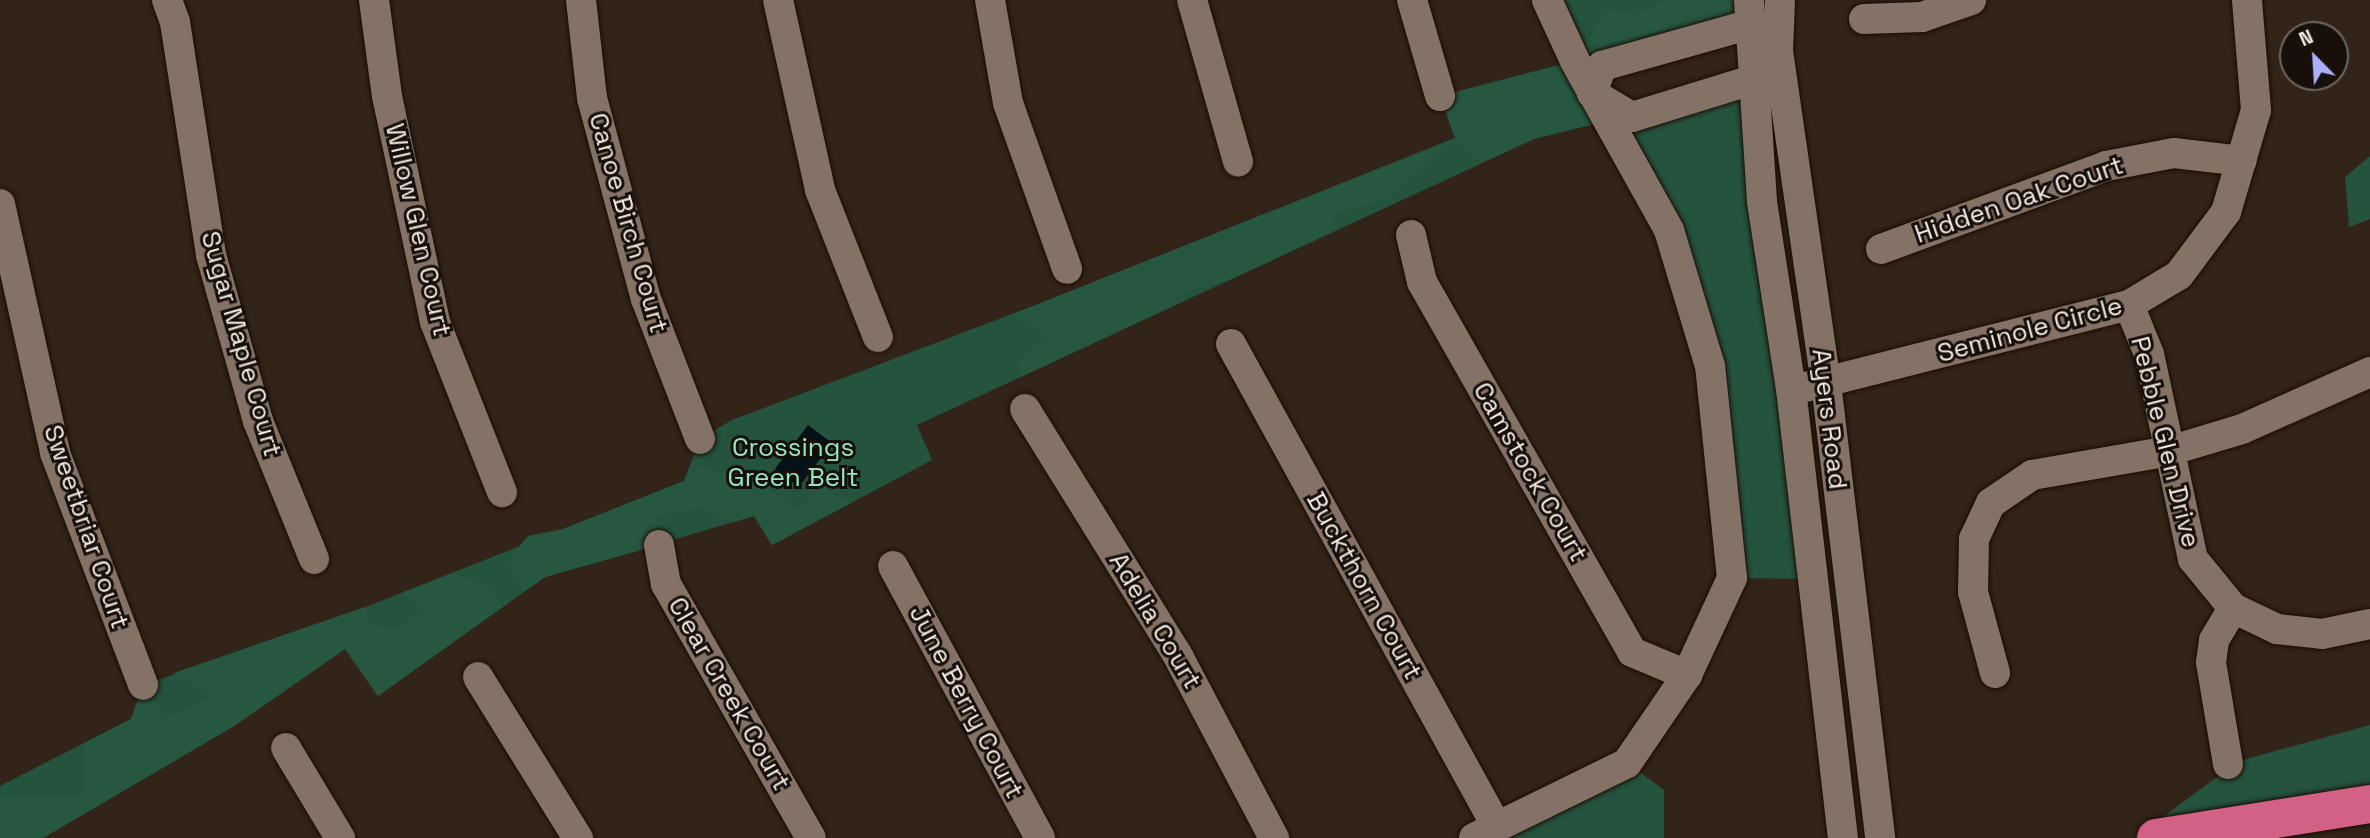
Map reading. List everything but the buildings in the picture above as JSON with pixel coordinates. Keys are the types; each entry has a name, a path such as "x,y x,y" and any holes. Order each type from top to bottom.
{"highway":[{"path":"2156,838 2370,804"}],"street":[{"name":"Sugar Maple Court","path":"167,0 175,22 211,254 258,421 314,559"},
{"name":"Willow Glen Court","path":"374,0 387,96 435,322 502,492"},
{"name":"Canoe Birch Court","path":"581,0 592,98 638,272 701,439"},
{"path":"778,0 820,190 878,337"},
{"path":"990,0 1008,103 1068,268"},
{"path":"1192,0 1238,162"},
{"path":"1412,0 1440,96"},
{"path":"1485,832 1627,763 1687,676 1732,578 1710,366 1669,230 1592,93 1547,0"},
{"name":"Ayers Road","path":"1780,0 1778,51 1826,383 1880,838"},
{"path":"1864,19 1922,17 1971,0"},
{"name":"Seminole Circle","path":"1791,389 1826,383 2129,305 2179,275 2226,212 2256,110 2247,0"},
{"path":"1749,13 1778,51 1752,80 1632,117 1592,93 1602,66 1749,13"},
{"name":"Ayers Road","path":"1749,13 1762,202 1791,389 1843,838"},
{"name":"Hidden Oak Court","path":"1881,249 2106,166 2175,153 2242,161"},
{"name":"Sweetbriar Court","path":"0,204 55,453 143,685"},
{"name":"Camstock Court","path":"1411,235 1422,282 1632,652 1687,676"},
{"name":"Pebble Glen Drive","path":"2129,305 2149,354 2193,559 2233,608 2277,629 2322,634 2370,624"},
{"name":"Buckthorn Court","path":"1231,345 1485,832"},
{"path":"1995,673 1973,592 1974,539 1991,503 2032,475 2169,451 2242,429 2370,372"},
{"name":"Adelia Court","path":"1025,409 1178,656 1274,838"},
{"name":"Clear Creek Court","path":"659,545 666,584 811,838"},
{"name":"June Berry Court","path":"892,566 1040,838"},
{"path":"2228,764 2211,662 2214,640 2233,608"},
{"path":"478,677 578,838"},
{"path":"286,748 340,838"}],"green space":[{"name":"Crossings Green Belt","path":"1547,0 1749,0 1602,66 1592,93 1632,117 1752,80 1813,579 1732,578 1710,366 1669,230 1606,121 1534,139 917,425 932,460 772,545 754,516 545,577 378,696 345,649 234,726 43,838 0,838 0,786 131,719 143,685 338,618 684,481 700,439 732,420 1263,219 1455,138 1440,96 1574,61"},
{"path":"1667,0 1749,0 1748,25 1602,66 1606,121 1534,139 1482,162 1455,138 1440,96 1575,61 1606,10 1638,14"},
{"path":"1455,138 1387,199 1330,215 1338,229 1226,281 1180,293 1160,312 1021,377 1019,360 1048,337 1013,314"},
{"path":"2370,156 2370,219 2349,227 2345,177"},
{"path":"690,466 752,477 799,510 822,487 851,503 772,545 754,516 734,522 699,507 656,517 659,545 545,577 524,592 508,560 528,536 563,529 684,481"},
{"path":"452,573 487,585 504,606 378,696 345,649 234,726 43,838 0,838 0,797 85,797 84,743 131,719 143,685 165,719 212,696 174,673 365,607 369,626 399,629 425,609 402,593"},
{"path":"2370,725 2370,804 2134,838 2239,761"},
{"path":"1627,763 1664,790 1664,838 1474,838"}],"shaded area":[{"path":"808,425 832,443 799,487 775,469"}]}
